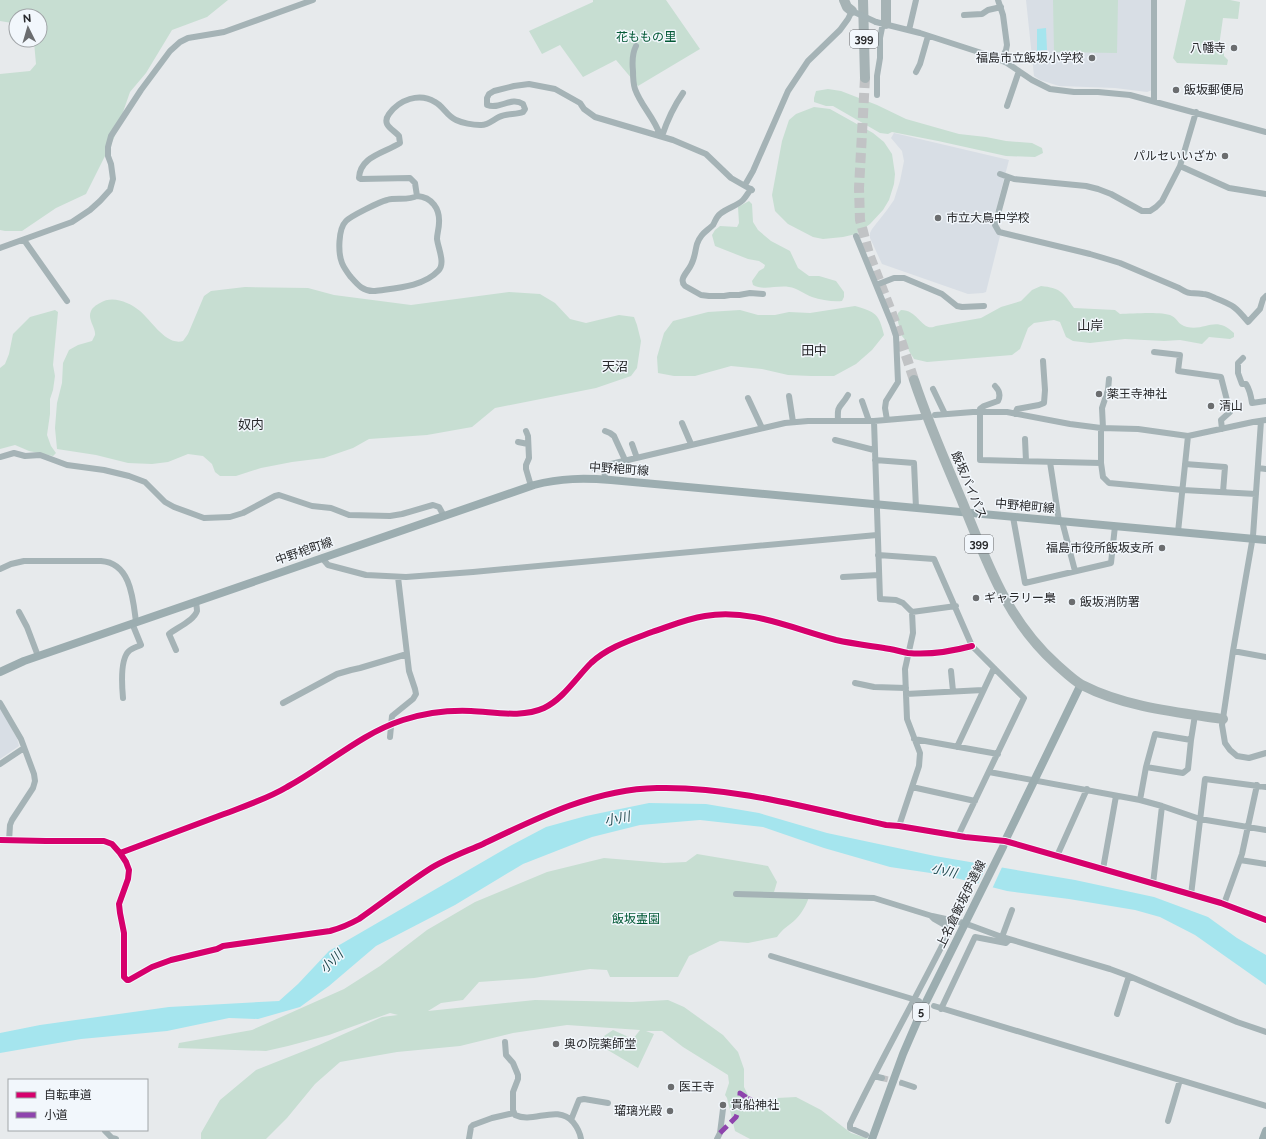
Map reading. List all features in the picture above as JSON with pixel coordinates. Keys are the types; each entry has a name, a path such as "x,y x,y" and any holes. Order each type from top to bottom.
{"highway":[{"path":"844,0 847,7 852,11"},
{"name":"399","path":"863,0 865,78"},
{"path":"882,23 886,0"},
{"name":"飯坂バイパス","path":"914,380 926,416 1000,591 1017,620 1043,652 1081,684 1108,696 1139,705 1223,719"}],"main road":[{"name":"中野梍町線","path":"0,672 24,661 134,622 531,486 547,481 564,479 605,479 1266,540"},
{"name":"上名倉飯坂伊達線","path":"869,1137 922,1010 964,923 982,891 1081,684"},
{"path":"1263,1139 1266,1131"}],"street":[{"path":"0,248 80,218 100,201 110,190 113,179 111,164 108,156 110,136 141,90 170,51 180,42 188,38 224,32 313,0"},
{"path":"909,30 916,0"},
{"path":"998,0 1001,8 1007,45 1001,60"},
{"path":"1154,0 1154,101"},
{"path":"964,15 982,14 988,10 1001,8"},
{"path":"744,185 753,171 788,91 808,61 840,30 852,11 882,23 978,51 1001,60 1040,85 1054,90 1130,95 1266,130"},
{"path":"877,95 877,76 880,58 882,23"},
{"path":"916,72 920,64 928,36"},
{"path":"636,46 632,64 634,87 661,136"},
{"path":"1007,106 1019,71"},
{"path":"417,196 416,182 410,178 394,177 361,179 359,176 362,168 371,157 400,143 399,136 388,127 386,120 387,116 397,105 411,98 419,97 430,100 439,105 456,120 484,125 499,117 524,112 525,109 523,104 516,101 492,107 487,105 487,98 489,94 494,91 529,84 555,89 580,103 584,109 595,117 673,140 706,154 731,178 751,190 743,200 727,208 720,214 713,225 700,236 692,263 682,281 683,285 705,296 720,297 730,294 739,295 750,292 763,294"},
{"path":"661,136 677,102 683,93"},
{"path":"1000,174 1022,179 1086,186 1102,191 1142,211 1147,211 1156,207 1162,201 1180,166 1196,112"},
{"path":"1180,166 1229,188 1266,194"},
{"path":"1008,177 995,225 999,232 1090,254 1120,263 1179,288 1188,294 1203,294 1212,296 1231,304 1248,322 1260,309 1263,299 1266,296"},
{"path":"417,196 423,196 433,203 438,211 439,224 437,237 442,265 440,270 433,276 416,284 374,292 363,290 345,270 341,261 339,246 340,236 344,225 350,218 386,200 417,196"},
{"path":"856,236 896,336 898,382 886,402 885,408 887,420"},
{"path":"24,240 67,301"},
{"path":"876,285 894,278 904,278 942,294 957,306 984,306"},
{"path":"1154,352 1180,355 1178,371 1221,377 1230,412 1221,420 1222,428"},
{"path":"1243,358 1238,363 1238,373 1242,384 1246,384 1248,386 1252,403 1266,401"},
{"path":"1015,414 1017,409 1044,403 1045,390 1043,361"},
{"path":"1109,379 1108,390 1102,408 1101,463 1103,477 1109,483 1182,490 1256,494"},
{"path":"995,386 998,390 1000,398 998,401 981,407 980,460 1101,463"},
{"path":"933,389 945,414"},
{"path":"838,421 839,406 848,395"},
{"path":"789,396 793,422"},
{"path":"748,398 762,428"},
{"path":"862,401 871,421 875,460 880,599 896,600 903,603 912,612 913,633 906,669 906,719 920,753 920,760 899,826"},
{"path":"935,415 1002,412 1070,424 1102,428 1138,429 1188,436 1263,421 1253,538 1233,651 1223,719 1223,735 1225,743 1234,754 1241,757 1249,758 1266,753"},
{"path":"594,468 691,444 793,422 871,421 921,417"},
{"path":"682,423 691,444"},
{"path":"526,431 528,436 529,458 526,465 526,470 531,486"},
{"path":"605,432 614,436 625,460"},
{"path":"1178,532 1188,436"},
{"path":"1024,438 1026,461"},
{"path":"835,440 874,450"},
{"path":"518,442 528,444"},
{"path":"632,444 637,458"},
{"path":"0,457 14,453 25,456 40,455 68,465 104,470 129,476 145,482 165,502 174,508 204,518 230,517 243,513 275,496 280,495 312,506 331,508 349,514 390,516 433,505 439,508 444,516"},
{"path":"875,460 914,463 916,508"},
{"path":"1050,462 1061,521 1075,571"},
{"path":"1185,464 1225,467 1223,492"},
{"path":"604,466 605,479"},
{"path":"1258,468 1266,469"},
{"path":"1013,517 1025,583 1111,563 1115,526"},
{"path":"322,558 328,565 366,576 415,577 877,534"},
{"path":"878,555 934,559 956,606 972,646 1024,698 958,836"},
{"path":"0,569 11,564 24,561 101,561 109,562 117,567 126,577 133,597 134,622 141,645 128,651 126,655 122,669 123,698"},
{"path":"844,577 879,575"},
{"path":"390,738 392,716 415,696 415,689 409,671 398,577"},
{"path":"176,650 168,635 195,616 197,610 196,601"},
{"path":"912,612 956,606"},
{"path":"19,612 27,627 38,656"},
{"path":"120,853 264,799 288,787 368,736 405,720 435,712 470,711 524,713 542,709 551,704 564,692 592,662 609,650 690,619 708,615 732,614 749,616 836,640 909,653 945,651 972,646"},
{"path":"1233,651 1266,657"},
{"path":"283,703 337,674 407,654"},
{"path":"957,747 994,668"},
{"path":"951,671 953,691"},
{"path":"855,683 906,691 983,690"},
{"path":"0,703 21,739 36,781 12,820 9,840"},
{"path":"1146,767 1183,773 1188,769 1195,715"},
{"path":"1140,800 1146,767 1155,734 1191,740"},
{"path":"914,739 998,754"},
{"path":"0,764 24,748"},
{"path":"989,772 1140,800 1200,819 1266,830"},
{"path":"1191,895 1205,778 1266,786"},
{"path":"1224,904 1240,860 1257,785"},
{"path":"912,787 975,801"},
{"path":"0,840 104,841 112,844 128,866 129,872 119,904 124,933 124,977 127,980 152,967 171,960 217,949 223,946 339,929 359,919 430,869 542,817 590,799 637,789 676,788 710,791 772,800 886,825 1004,844 1057,856 1224,904 1266,920"},
{"path":"1057,856 1087,789"},
{"path":"1103,869 1116,796"},
{"path":"1153,884 1162,806"},
{"path":"1240,860 1266,864"},
{"path":"736,894 869,897 932,916 964,923 1010,940 1129,976 1236,1022 1266,1032"},
{"path":"1002,937 1012,910"},
{"path":"869,1137 850,1128 850,1124 874,1076 916,1001 948,932 948,927 934,920 932,916"},
{"path":"942,1009 975,937 1006,943 1010,940"},
{"path":"771,956 916,1001"},
{"path":"1117,1014 1129,976"},
{"path":"934,1006 1266,1106"},
{"path":"505,1042 506,1055 513,1063 518,1075 513,1092 514,1113 517,1116 522,1117 562,1114 571,1120 580,1133 581,1139"},
{"path":"874,1076 882,1078"},
{"path":"1168,1121 1180,1080"},
{"path":"902,1083 914,1087"},
{"path":"571,1120 580,1099 608,1103"},
{"path":"717,1139 720,1133 723,1109"},
{"path":"470,1139 471,1127 492,1118 514,1113"},
{"path":"105,1131 116,1139"}],"shaded area":[{"name":"福島市立飯坂小学校","path":"1026,0 1151,0 1152,90 1147,92 1115,88 1059,86 1040,80 1034,76"},
{"name":"市立大鳥中学校","path":"894,133 1009,160 992,225 1000,236 986,292 968,294 882,264 870,238 870,233 894,200 900,181 904,161 902,151 891,138"},
{"path":"0,707 17,738 19,746 0,759"}],"green space":[{"path":"0,0 228,0 207,17 172,30 146,73 130,92 114,138 86,194 56,208 22,231 0,230 0,74 30,71 36,64 35,48 48,48 48,8 8,8 8,22 0,21"},
{"name":"花ももの里","path":"593,0 666,0 700,49 638,86 616,60 583,77 560,45 542,54 529,31 593,2"},
{"path":"1053,0 1118,0 1117,53 1054,52"},
{"path":"1186,0 1230,0 1240,2 1238,19 1223,18 1220,46 1224,51 1224,56 1228,60 1227,65 1177,63 1173,58"},
{"path":"828,89 841,91 877,105 906,119 959,134 1032,143 1042,148 1043,153 1035,157 1006,156 892,132 888,134 880,133 833,106 826,106 814,102 816,91"},
{"path":"814,107 830,109 873,133 884,142 892,154 895,174 894,184 889,200 883,210 870,224 856,234 823,239 813,237 788,224 775,211 772,195 782,141 789,120 796,114"},
{"path":"749,201 752,204 753,222 758,230 771,241 790,251 798,268 809,276 819,276 836,281 844,292 842,301 823,300 809,296 789,287 757,287 753,285 752,281 765,265 759,261 748,259 715,246 712,235 715,230 720,226 737,227 739,223 738,207"},
{"path":"1041,286 1053,288 1060,292 1067,298 1074,308 1115,310 1120,314 1167,314 1174,317 1182,325 1187,327 1194,328 1216,324 1221,325 1234,333 1234,337 1230,339 1209,337 1202,344 1180,340 1164,341 1125,339 1090,343 1073,341 1066,337 1060,322 1054,320 1034,323 1028,328 1020,349 1012,355 927,362 914,359 909,351 906,341 902,336 898,322 898,313 901,310 912,313 924,324 931,327 981,318 1001,307 1021,301 1032,290"},
{"path":"245,287 308,288 334,295 411,305 509,292 540,294 555,303 570,319 586,323 619,315 634,317 641,341 637,368 631,376 596,388 495,408 472,427 427,435 369,439 353,448 324,458 261,468 236,476 220,476 215,472 212,464 203,456 188,454 168,462 152,464 128,463 96,455 57,449 55,428 57,403 62,383 63,363 69,350 78,345 92,341 95,332 90,314 94,307 110,300 126,302 140,311 165,336 177,342 183,341 188,334 204,296 211,291"},
{"path":"855,306 875,314 880,322 884,335 872,350 856,364 834,376 788,375 762,369 731,366 695,376 674,376 658,373 657,357 664,333 673,321 708,312 740,310 758,315 775,315 789,312 810,313"},
{"path":"55,310 58,312 53,365 55,376 50,399 50,414 47,435 51,446 56,453 53,456 29,451 15,445 0,449 0,368 5,364 9,354 13,334 30,317"},
{"name":"飯坂霊園","path":"697,854 768,866 777,882 774,892 810,893 807,903 799,916 777,937 748,943 720,941 689,956 678,977 610,977 607,970 590,969 534,978 479,982 463,1000 441,1003 428,1011 535,1000 632,1002 668,1000 684,1007 723,1035 738,1052 744,1069 744,1087 750,1099 759,1104 777,1098 796,1097 821,1110 851,1133 869,1139 750,1139 735,1131 725,1095 729,1083 728,1075 683,1047 662,1031 646,1031 654,1034 638,1068 601,1046 601,1038 613,1030 633,1039 640,1030 567,1025 513,1033 460,1046 397,1052 340,1062 315,1084 287,1118 266,1139 201,1139 201,1133 220,1100 256,1070 319,1045 382,1017 398,1015 390,1013 329,1035 266,1051 178,1048 179,1043 252,1030 344,989 380,966 427,930 475,902 547,872 604,858 664,863 686,862"}],"water":[{"path":"1046,28 1047,50 1037,51 1037,29"},
{"name":"小川","path":"649,803 706,804 759,813 827,833 935,856 1075,880 1154,897 1208,917 1237,938 1266,955 1266,985 1195,935 1160,917 1135,910 1007,891 944,875 890,867 824,848 763,827 700,820 640,825 592,837 523,864 455,905 376,946 329,986 300,1007 258,1019 229,1018 167,1031 81,1039 0,1053 0,1033 40,1025 169,1007 279,1001 298,984 329,951 510,846 546,827 586,816"}],"pier":[{"path":"988,863 1003,865 992,889 977,886"}],"tunnel":[{"path":"865,78 859,188 860,220 869,254 894,319 914,380"},
{"path":"882,1078 902,1083"}],"marked path":[{"path":"720,1133 736,1117 740,1107 740,1093 750,1100 751,1097"}],"cycle path":[{"path":"120,853 272,795 301,779 372,733 403,720 428,714 454,711 518,714 544,708 551,704 569,688 598,657 620,644 691,619 722,614 755,617 836,640 908,653 940,652 972,646"},
{"path":"0,840 104,841 112,844 126,862 129,870 128,879 119,904 124,933 124,977 127,980 152,967 171,960 217,949 223,946 338,929 359,919 435,866 524,824 589,799 634,790 657,788 686,788 743,795 886,825 965,837 1005,841 1221,903 1266,920"}],"place":[{"name":"八幡寺","path":"1234,48"},
{"name":"福島市立飯坂小学校","path":"1092,58"},
{"name":"飯坂郵便局","path":"1176,90"},
{"name":"パルセいいざか","path":"1225,156"},
{"name":"市立大鳥中学校","path":"938,218"},
{"name":"薬王寺神社","path":"1099,394"},
{"name":"清山","path":"1211,406"},
{"name":"福島市役所飯坂支所","path":"1162,548"},
{"name":"ギャラリー梟","path":"976,598"},
{"name":"飯坂消防署","path":"1072,602"},
{"name":"奥の院薬師堂","path":"556,1044"},
{"name":"医王寺","path":"671,1087"},
{"name":"貴船神社","path":"723,1105"},
{"name":"瑠璃光殿","path":"670,1111"}],"district":[{"name":"山岸","path":"1090,325"},
{"name":"田中","path":"814,350"},
{"name":"天沼","path":"615,366"},
{"name":"奴内","path":"251,424"}]}
